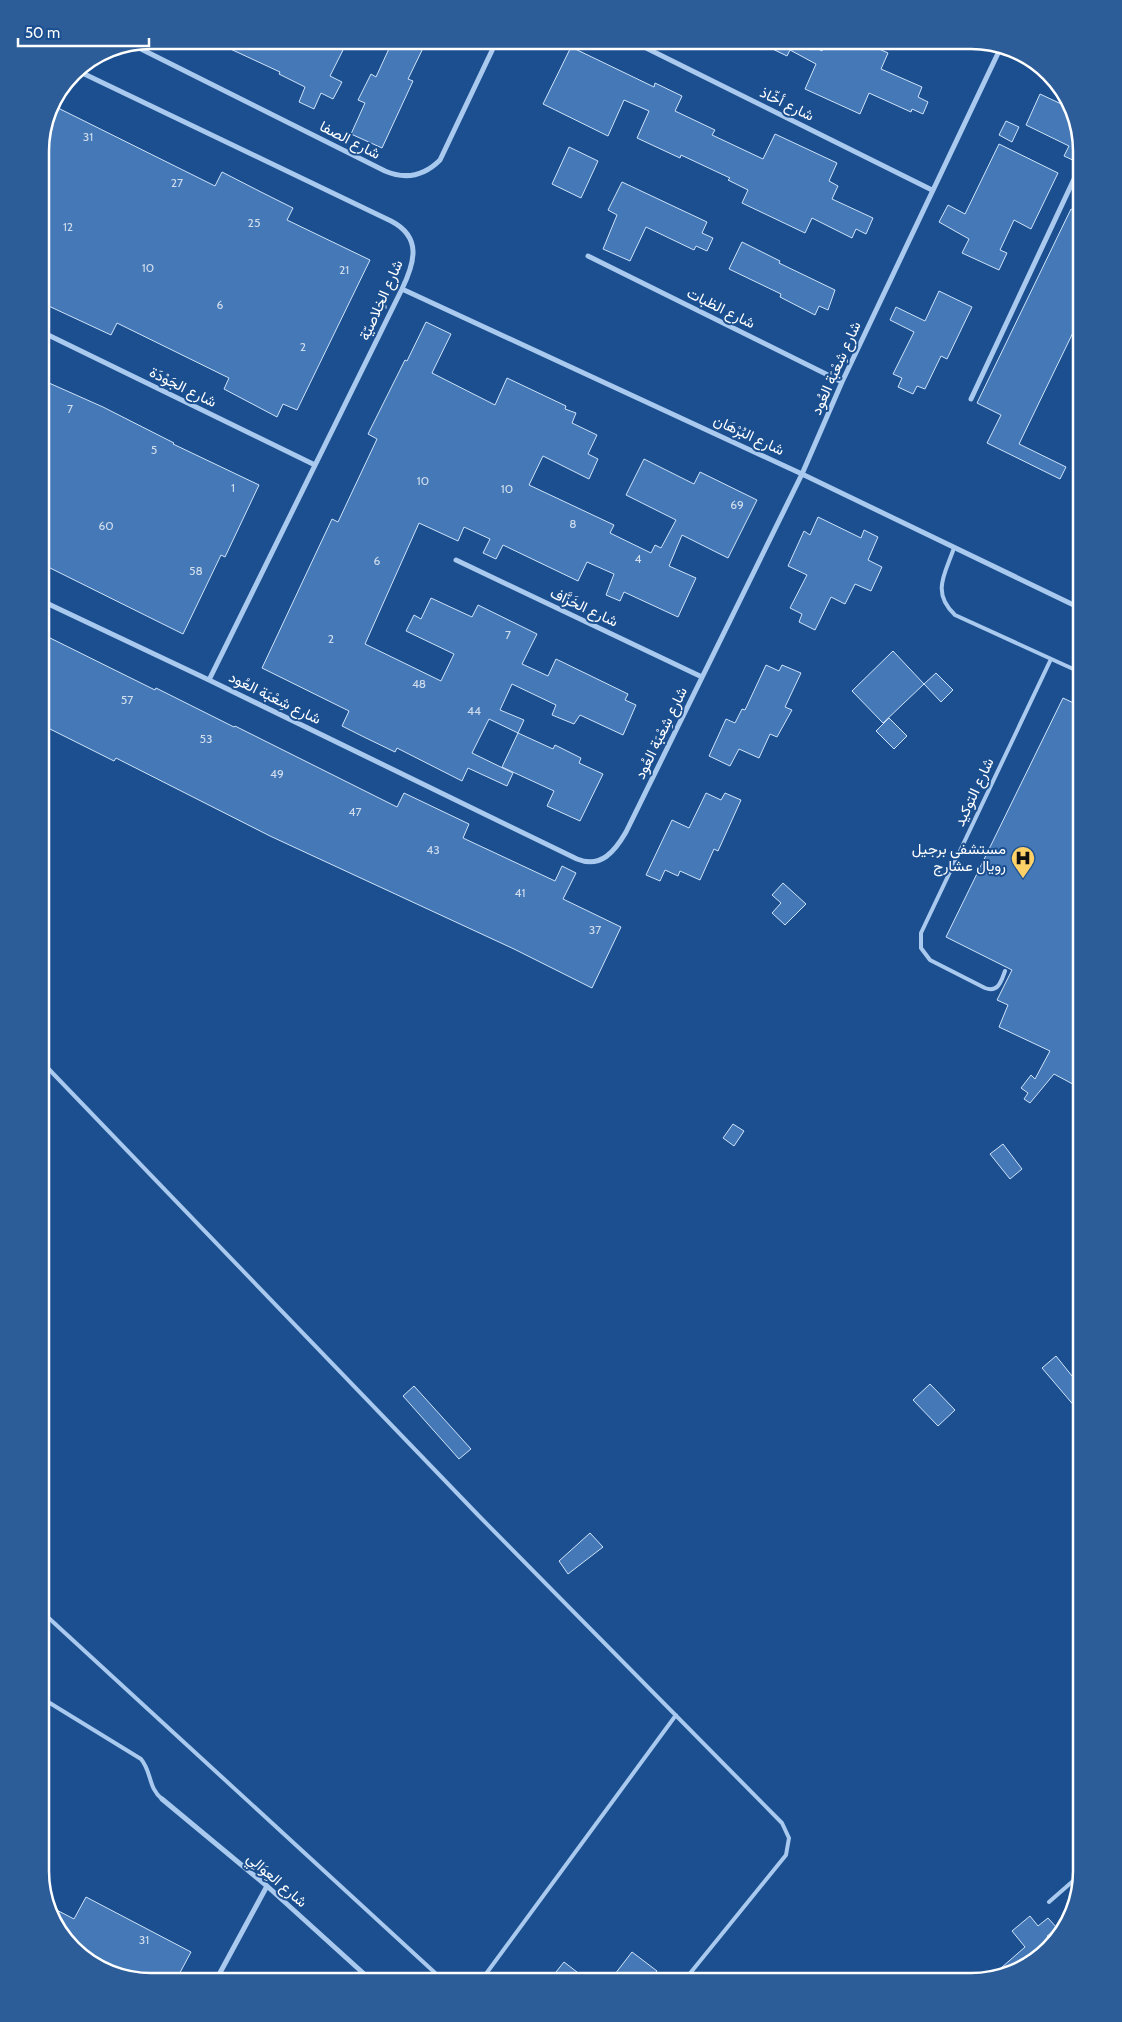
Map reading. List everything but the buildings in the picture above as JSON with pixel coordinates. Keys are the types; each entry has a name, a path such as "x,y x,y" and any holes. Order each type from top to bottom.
{"street":[{"name":"شارع الصفا","path":"142,50 385,171 405,177 424,172 440,160 493,49"},
{"name":"شارع أخّاذ","path":"648,49 932,190"},
{"name":"شارع شِعْبَة العُود","path":"49,604 210,680 577,859 591,863 604,859 622,840 802,474 842,382 998,53"},
{"name":"شارع الخِلاصيّة","path":"84,74 398,225 409,236 413,252 411,269 402,289 210,680"},
{"path":"971,399 1073,181"},
{"name":"شارع الظبات","path":"588,256 842,382"},
{"name":"شارع البُرْهَان","path":"402,289 802,474 1073,606"},
{"name":"شارع الجَوْدَة","path":"49,335 315,465"},
{"name":"شارع الخَزَّاف","path":"456,560 702,677"},
{"name":"شارع العِوَالِي","path":"162,1800 267,1886 363,1973"},
{"path":"220,1973 267,1886"}],"lane":[{"path":"954,548 941,588 942,598 947,607 955,615 1073,669"},
{"name":"شارع التوكيد","path":"1005,971 998,987 993,990 985,988 930,960 921,948 921,933 1051,659"},
{"path":"49,1069 480,1516 782,1823 790,1838 786,1855 690,1973"},
{"path":"49,1618 435,1973"},
{"path":"49,1703 141,1759 148,1770 153,1790 162,1800"},
{"path":"487,1973 676,1715"},
{"path":"1049,1902 1072,1881"}],"place":[{"name":"مستشفى برجيل رويال عشارج","path":"1023,879"}]}
